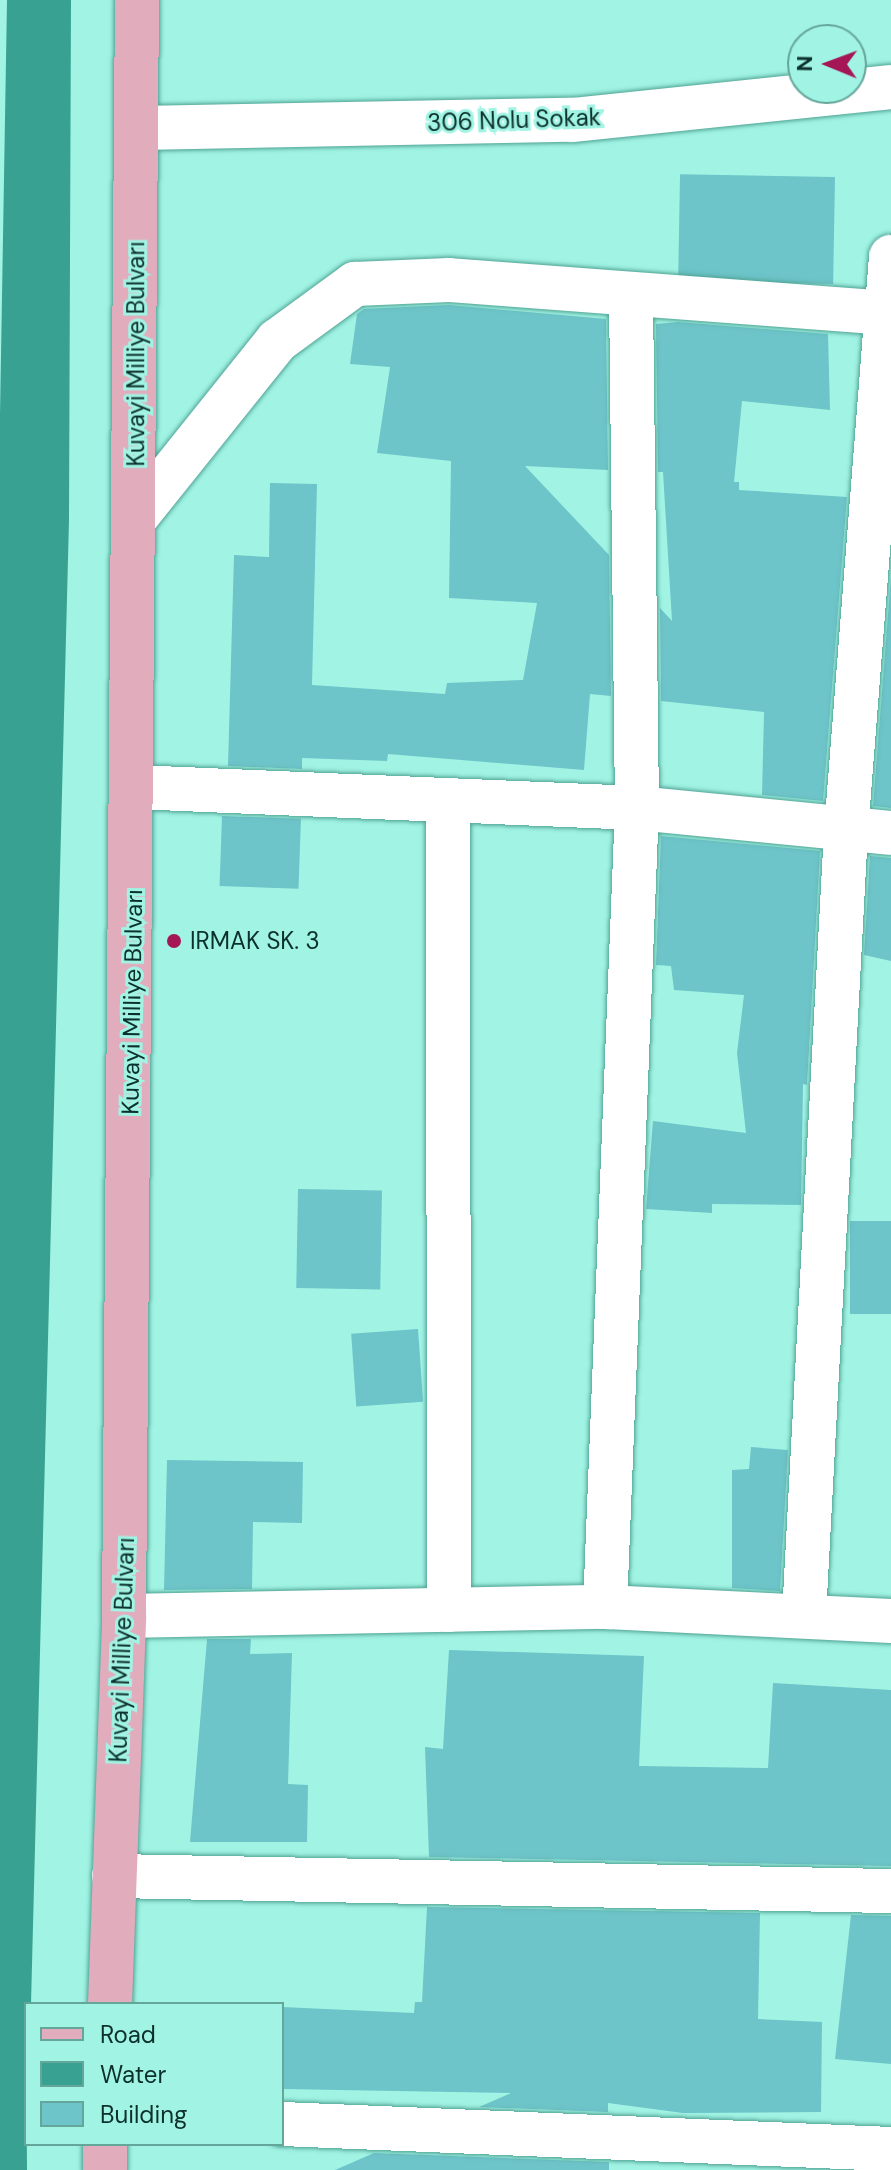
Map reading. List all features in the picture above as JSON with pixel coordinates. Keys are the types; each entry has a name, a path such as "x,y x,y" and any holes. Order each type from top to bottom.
{"main road":[{"name":"Kuvayi Milliye Bulvarı","path":"110,2002 124,1616 134,787 137,0"},
{"path":"105,2146 105,2170"}],"street":[{"name":"306 Nolu Sokak","path":"136,128 572,120 891,87"},
{"path":"804,1616 846,831 883,313 891,257"},
{"path":"136,517 277,341 355,284 449,280 883,313"},
{"path":"605,1607 637,808 631,294"},
{"path":"134,787 637,808 846,831 891,833"},
{"path":"448,801 449,1610"},
{"path":"124,1616 605,1607 891,1621"},
{"path":"114,1876 891,1891"},
{"path":"284,2124 448,2151 891,2149"}],"water":[{"path":"7,0 71,0 69,520 31,2002 24,2002 24,2146 27,2146 27,2170 0,2170 0,415"}],"building":[{"path":"680,174 835,177 833,284 678,281"},
{"path":"449,305 606,319 608,470 525,466 609,555 611,696 590,694 584,770 388,754 387,761 302,758 302,769 228,766 234,555 269,557 270,483 317,484 312,685 445,694 447,683 523,680 537,603 449,598 451,461 377,453 390,367 350,364 357,314 364,309"},
{"path":"678,322 828,334 830,410 742,401 734,482 739,482 739,490 847,497 823,801 762,795 764,712 661,701 660,608 672,621 663,472 658,472 656,324"},
{"path":"891,577 891,808 873,806"},
{"path":"222,816 301,819 299,889 220,886"},
{"path":"661,836 820,851 807,1085 803,1084 801,1205 712,1204 712,1213 646,1209 653,1121 746,1133 737,1053 744,995 674,990 671,966 656,965"},
{"path":"870,856 891,858 891,961 864,955"},
{"path":"298,1189 382,1190 380,1289 296,1288"},
{"path":"850,1221 891,1221 891,1314 850,1314"},
{"path":"418,1329 423,1402 356,1406 351,1334"},
{"path":"751,1447 788,1450 780,1591 732,1588 732,1470 749,1469"},
{"path":"167,1460 303,1462 302,1523 253,1522 252,1589 164,1590"},
{"path":"207,1639 251,1639 250,1654 292,1653 288,1784 308,1785 307,1842 190,1842"},
{"path":"449,1650 644,1656 639,1766 768,1768 773,1683 891,1690 891,1866 429,1857 425,1747 443,1749"},
{"path":"427,1907 760,1913 758,2019 822,2022 821,2112 683,2113 608,2103 608,2112 479,2107 511,2093 284,2089 284,2007 414,2013 415,2002 422,2002"},
{"path":"851,1915 891,1916 891,2064 835,2059"},
{"path":"374,2153 609,2162 609,2170 335,2170"}],"place":[{"name":"IRMAK SK. 3","path":"174,941"}]}
